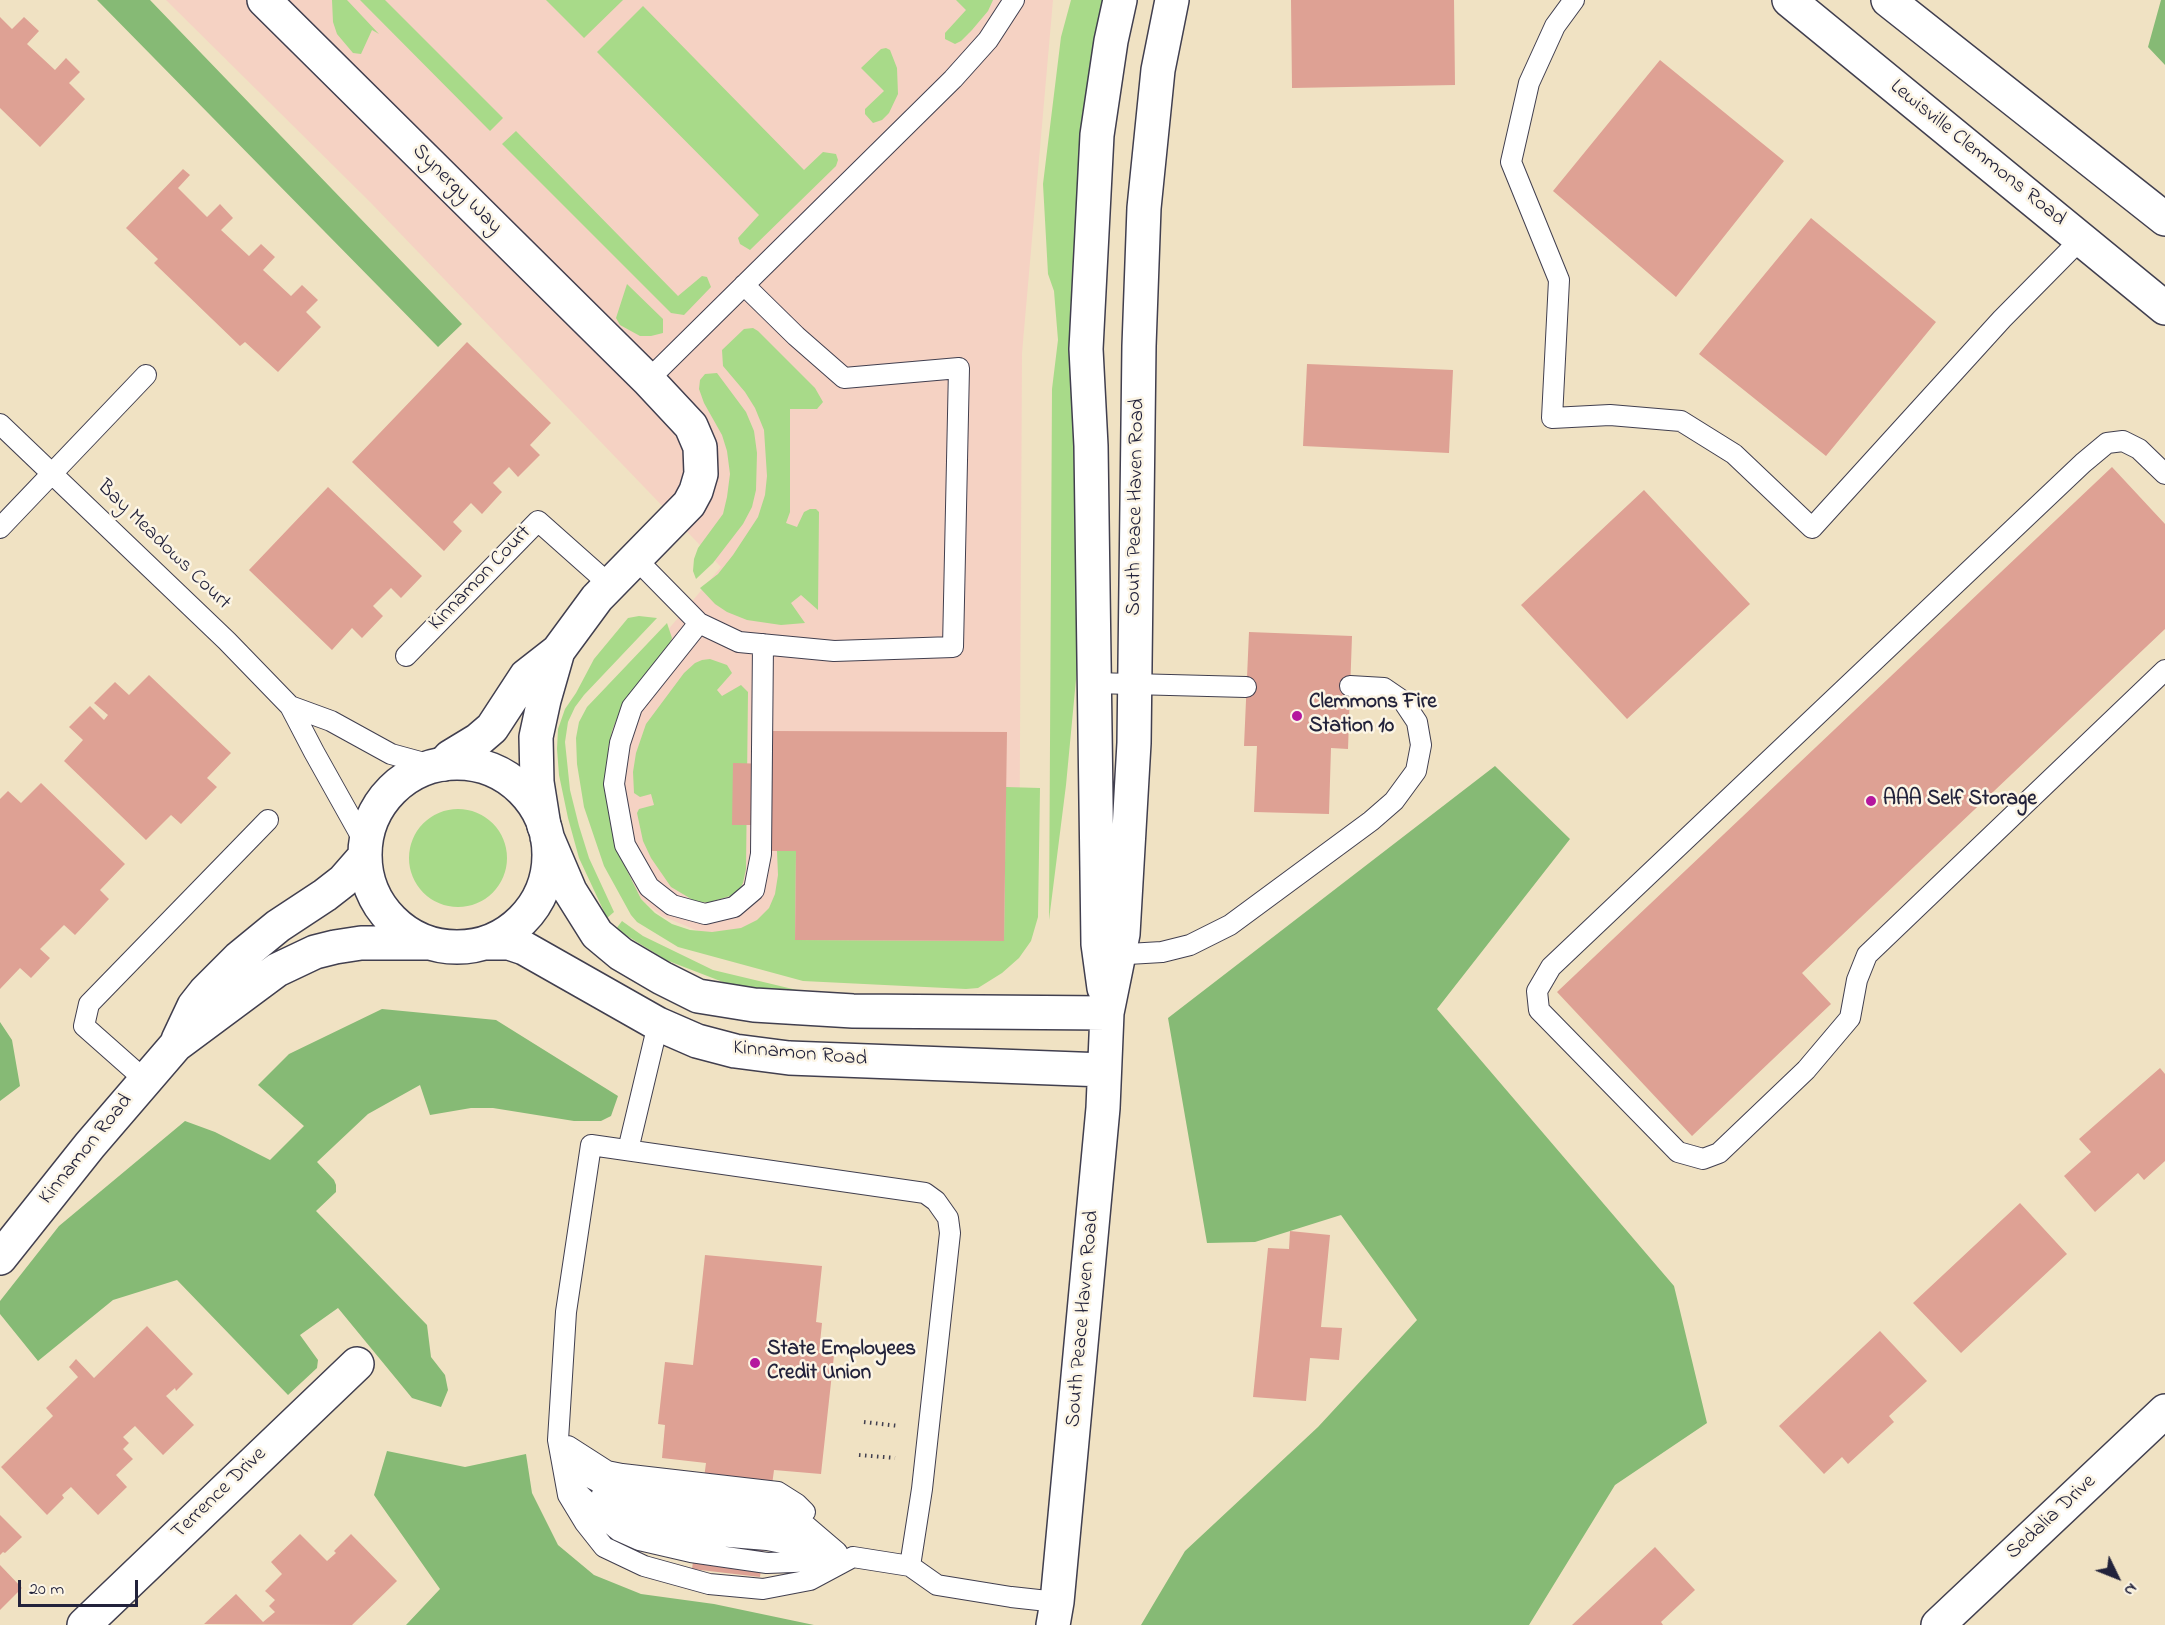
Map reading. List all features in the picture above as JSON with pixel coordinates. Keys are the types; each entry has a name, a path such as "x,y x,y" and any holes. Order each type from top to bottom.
{"main road":[{"name":"South Peace Haven Road","path":"1055,1613 1103,1108 1107,1013 1109,955 1094,684 1091,446 1086,349 1097,135 1111,41 1120,0"},
{"name":"South Peace Haven Road","path":"1109,955 1123,934 1134,743 1139,346 1144,208 1158,70 1172,0"},
{"name":"Lewisville Clemmons Road","path":"1789,0 2165,308"},
{"path":"1888,0 2165,219"},
{"name":"Synergy Way","path":"271,2 648,380"},
{"path":"439,765 478,740 492,728 526,676 558,651 597,598 689,504 699,483 702,463 695,432 648,380"},
{"path":"546,831 537,782 536,736 558,651"},
{"name":"Kinnamon Road","path":"429,943 409,934 387,915 371,891 365,851 370,825 382,800 395,787 410,776 439,765 462,763 480,766 505,777 526,794 537,809 570,891 597,934 621,954 698,996 754,1005 842,1010 1012,1014 1107,1013"},
{"name":"Kinnamon Road","path":"485,943 514,927 536,902 548,870 546,831"},
{"name":"Kinnamon Road","path":"176,1045 194,1006 205,992 239,958 271,931 343,881 365,851"},
{"name":"Kinnamon Road","path":"0,1258 70,1170 176,1045 277,970 294,960 315,952 361,943 429,943 456,947 485,943 509,943 534,952 576,979 658,1024 697,1041 771,1057 904,1064 1104,1070"},
{"name":"Terrence Drive","path":"84,1625 357,1364"},
{"name":"Sedalia Drive","path":"1938,1625 2165,1411"}],"lane":[{"path":"648,380 953,79 988,40 1014,0"},
{"path":"1574,0 1555,26 1529,83 1511,162 1559,280 1552,418 1610,415 1681,421 1734,454 1812,528 2002,319 2081,239"},
{"path":"636,559 699,623 739,642 834,651 953,647 959,368 844,378 796,336 744,285"},
{"path":"0,528 146,375"},
{"name":"Bay Meadows Court","path":"0,424 227,641 290,706 365,851"},
{"path":"2165,474 2139,448 2123,441 2108,443 2083,463 1551,967 1537,991 1539,1010 1678,1152 1703,1159 1719,1153 1806,1070 1850,1018 1857,980 1867,955 2165,670"},
{"name":"Kinnamon Court","path":"406,656 538,520 610,585"},
{"path":"699,623 632,706 620,743 614,784 626,845 649,887 672,905 705,914 734,907 754,890 761,854 763,644"},
{"path":"1094,684 1135,683 1246,687"},
{"path":"1109,955 1162,952 1180,947 1230,925 1371,822 1394,801 1416,771 1421,745 1417,722 1403,701 1384,688 1350,686"},
{"name":"Bay Meadows Court","path":"290,706 331,721 391,753 439,765"},
{"path":"145,1080 84,1026 88,1004 268,820"},
{"path":"628,1150 658,1024"},
{"path":"853,1557 810,1580 763,1589 709,1584 644,1566 604,1547 585,1523 568,1495 558,1440 566,1312 591,1145 925,1192 942,1209 948,1218 950,1233 922,1489 910,1566"},
{"path":"558,1440 580,1479 597,1492 623,1504 791,1528 818,1547 832,1553 910,1566 937,1585 1011,1597 1055,1613"},
{"path":"558,1440 607,1471 778,1492 797,1504 837,1547 853,1557"},
{"path":"558,1440 574,1489 619,1531 639,1540 691,1552 767,1563 853,1557"}],"path":[{"path":"864,1422 904,1427"},
{"path":"859,1455 901,1459"}],"shaded area":[{"path":"166,0 1053,0 1022,353 1019,932 995,965 778,964 662,916 625,887 584,744 645,657 721,567 370,202"}],"green space":[{"path":"97,0 150,0 462,324 438,347"},
{"path":"332,0 347,0 379,34 372,30 361,54 353,53 337,34 333,22"},
{"path":"360,0 385,0 503,118 490,131"},
{"path":"546,0 623,0 584,38"},
{"path":"956,0 993,0 988,11 972,30 955,44 945,39 945,33 966,10"},
{"path":"1071,0 1109,0 1077,669 1066,785 1049,920 1052,389 1058,340 1054,291 1048,274 1043,184 1061,37"},
{"path":"2161,0 2165,0 2165,65 2148,47"},
{"path":"643,6 804,170 823,152 836,154 838,160 836,166 750,250 740,244 738,238 759,215 597,52"},
{"path":"881,49 890,50 897,68 898,94 889,113 882,120 873,123 865,114 865,109 884,91 861,68"},
{"path":"516,131 678,296 702,276 707,277 711,287 684,315 671,313 502,144"},
{"path":"627,284 663,319 663,333 640,336 620,325 616,318"},
{"path":"753,328 815,388 823,402 817,409 790,409 790,512 786,523 797,527 804,512 816,509 819,512 818,610 801,595 791,603 805,623 781,625 747,620 715,604 700,588 718,574 733,555 758,517 765,495 767,476 764,430 745,392 723,366 722,350 744,329"},
{"path":"717,373 746,412 754,431 757,453 756,490 752,507 743,524 713,563 696,579 693,571 694,559 698,548 723,514 730,474 722,435 699,389 700,380 705,374"},
{"path":"639,616 657,618 575,707 568,722 565,742 570,790 579,826 589,858 614,912 607,918 579,858 568,818 559,775 558,729 565,709 594,659 628,618"},
{"path":"667,623 672,638 669,646 621,708 608,749 608,800 611,827 618,852 641,899 655,913 672,924 690,930 712,932 741,928 757,920 769,908 775,894 778,875 777,851 796,851 795,940 1004,941 1006,787 1040,788 1038,917 1031,941 1019,958 1002,973 978,988 803,981 678,947 637,922 604,866 584,807 577,764 576,738 579,722 587,707"},
{"path":"710,659 727,665 732,673 717,690 722,696 741,685 748,692 746,869 743,883 737,894 698,903 671,887 651,858 643,841 637,813 639,809 654,805 651,794 640,797 634,793 633,772 636,753 646,724 684,673 695,663"},
{"path":"1495,766 1570,839 1437,1009 1674,1286 1707,1423 1615,1485 1529,1625 1141,1625 1185,1551 1318,1427 1417,1320 1341,1215 1255,1242 1207,1243 1168,1018"},
{"path":"458,809 477,813 493,823 503,839 507,858 503,877 493,893 477,903 458,907 439,903 423,893 413,877 409,858 413,839 423,823 439,813"},
{"path":"622,921 643,936 713,970 801,991 959,1000 741,989 666,960 616,929"},
{"path":"382,1009 496,1020 618,1096 611,1116 601,1121 574,1121 493,1108 471,1108 430,1115 420,1085 368,1114 317,1162 334,1180 336,1192 316,1211 427,1325 431,1357 445,1375 448,1390 441,1407 412,1398 338,1308 300,1335 318,1360 317,1368 288,1395 177,1280 113,1300 38,1361 0,1314 0,1301 59,1226 185,1121 215,1132 270,1160 304,1126 258,1085 289,1054"},
{"path":"0,1022 12,1040 20,1086 0,1101"},
{"path":"387,1451 465,1467 526,1454 532,1493 558,1545 594,1575 641,1594 714,1604 814,1625 406,1625 440,1589 374,1495"}],"building":[{"path":"1291,0 1454,0 1455,85 1292,88"},
{"path":"0,17 12,29 24,17 39,31 27,44 55,70 66,58 80,72 69,83 85,99 40,147 0,108"},
{"path":"1660,60 1784,161 1676,297 1553,191"},
{"path":"183,169 190,175 178,188 207,217 220,204 233,218 221,230 249,256 261,244 275,257 263,270 291,296 302,285 318,300 306,312 321,327 278,372 245,342 240,346 154,263 158,259 126,228"},
{"path":"1811,218 1936,322 1826,456 1699,354"},
{"path":"467,342 551,423 530,445 540,455 518,477 509,467 493,483 502,492 482,514 471,503 453,522 462,531 444,551 352,462"},
{"path":"1307,364 1453,370 1449,453 1303,446"},
{"name":"AAA Self Storage","path":"2112,467 2165,524 2165,629 1802,973 1831,1004 1692,1136 1557,992"},
{"path":"328,487 422,576 401,598 391,588 373,606 383,616 362,638 352,628 332,650 249,570"},
{"path":"1644,490 1750,604 1627,719 1521,605"},
{"name":"Clemmons Fire Station 10","path":"1249,632 1352,636 1348,749 1331,748 1329,814 1254,812 1257,746 1244,746"},
{"path":"149,675 231,753 207,778 217,787 181,824 171,815 146,840 64,761 83,740 69,727 90,706 104,720 108,715 94,703 115,682 129,695"},
{"path":"772,731 1007,732 1004,941 795,940 796,851 771,851 771,825 732,825 733,763 772,764"},
{"path":"41,783 125,864 100,890 109,899 75,935 64,925 40,949 50,958 31,978 20,968 0,989 0,799 8,791 21,803"},
{"path":"2160,1068 2165,1074 2165,1161 2144,1180 2138,1173 2095,1212 2064,1176 2091,1152 2079,1139"},
{"path":"2020,1203 2067,1254 1961,1353 1913,1303"},
{"path":"1290,1231 1330,1235 1321,1327 1342,1328 1339,1360 1310,1358 1306,1401 1253,1397 1268,1248 1289,1249"},
{"name":"State Employees Credit Union","path":"705,1255 822,1266 816,1322 822,1323 819,1353 834,1355 821,1474 774,1470 760,1577 692,1569 706,1463 662,1458 665,1425 658,1424 665,1362 693,1365"},
{"path":"147,1326 193,1374 176,1391 175,1388 166,1396 194,1425 163,1455 135,1426 123,1437 129,1443 123,1449 133,1459 116,1475 127,1487 98,1515 71,1487 62,1495 64,1498 47,1515 1,1467 53,1416 46,1408 78,1377 69,1367 76,1359 94,1378"},
{"path":"1880,1331 1927,1381 1889,1416 1894,1422 1848,1464 1842,1457 1824,1474 1779,1426"},
{"path":"0,1515 22,1537 0,1555"},
{"path":"300,1534 327,1561 351,1534 397,1581 352,1625 204,1624 236,1594 263,1622 275,1612 269,1606 275,1600 265,1591 282,1574 271,1562"},
{"path":"1655,1547 1695,1590 1661,1622 1663,1625 1572,1625"},
{"path":"0,1565 22,1588 0,1610"}],"place":[{"name":"Clemmons Fire Station 10","path":"1297,716"},
{"name":"AAA Self Storage","path":"1871,801"},
{"name":"State Employees Credit Union","path":"755,1363"}]}
